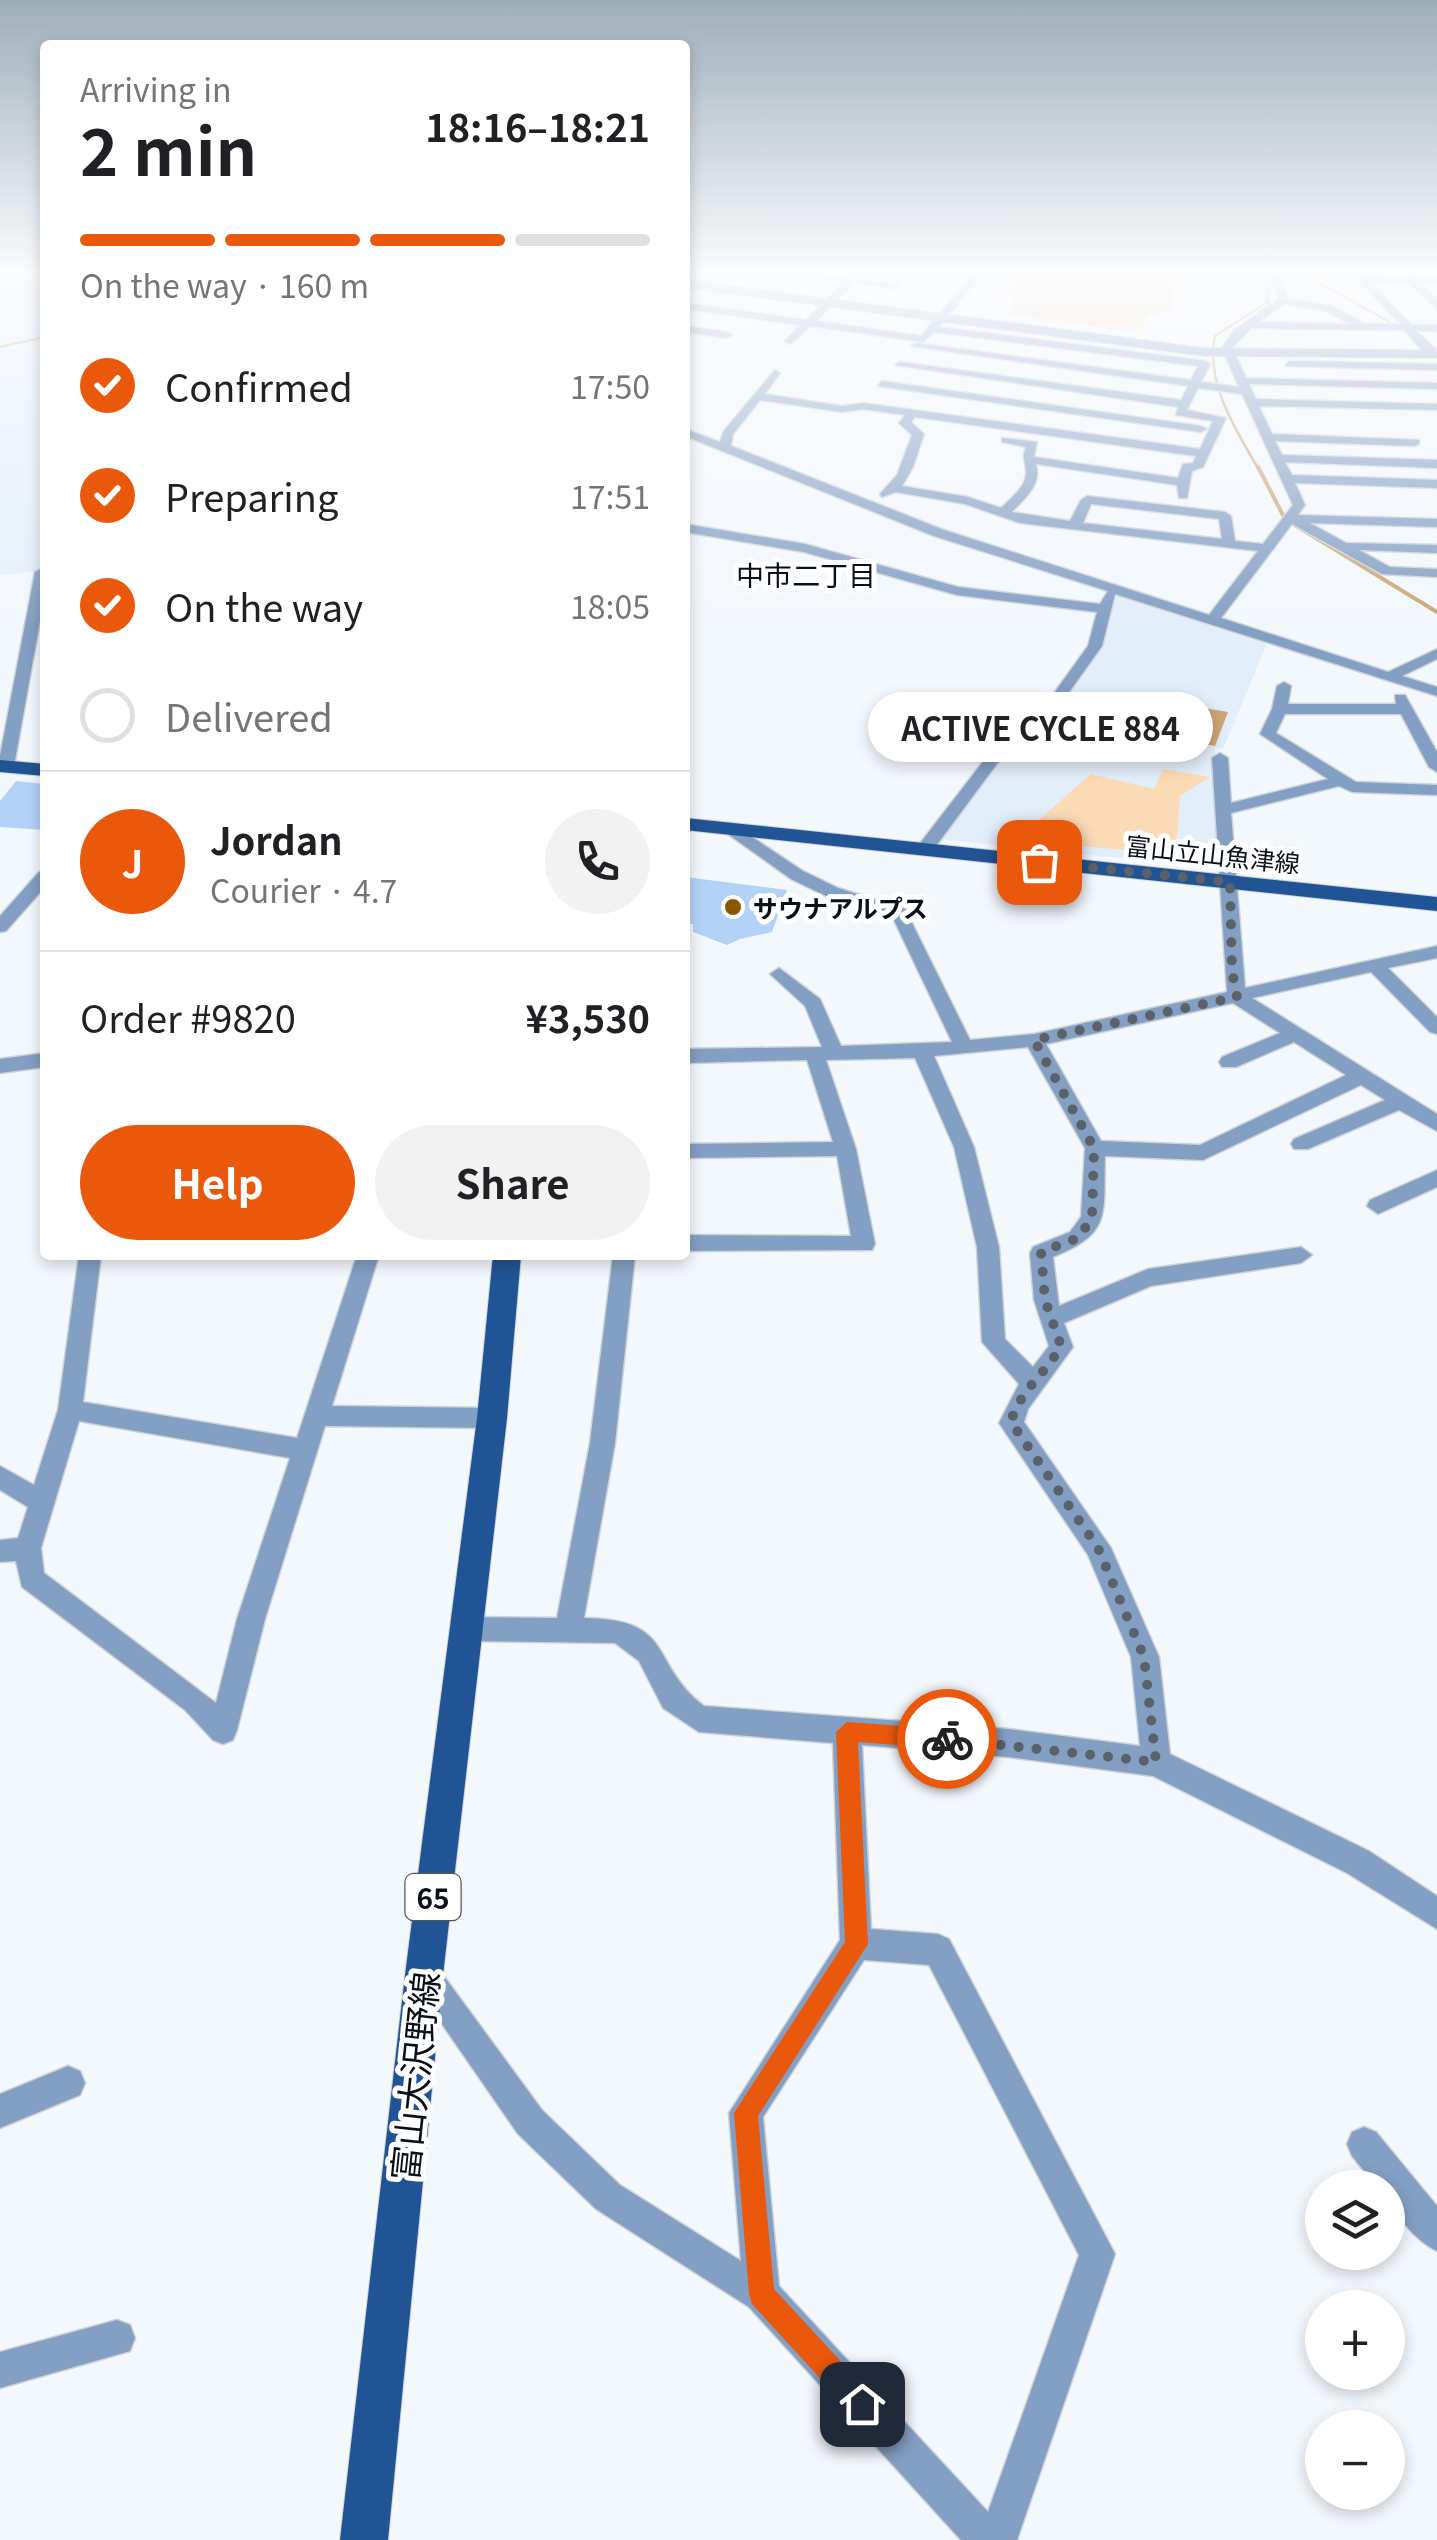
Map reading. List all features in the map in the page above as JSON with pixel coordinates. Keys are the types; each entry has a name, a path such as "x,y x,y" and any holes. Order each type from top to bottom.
{"main road":[{"path":"3,766 40,770"},
{"name":"富山立山魚津線","path":"690,824 1437,904"},
{"name":"富山大沢野線","path":"364,2540 424,1974 492,1418 507,1260"}],"street":[{"path":"725,446 727,434 761,393"},
{"path":"863,406 875,393"},
{"path":"941,393 1215,432"},
{"path":"1003,514 1028,487 1033,474 1028,457 1033,444 1004,440 1036,393"},
{"path":"1100,393 1183,404"},
{"path":"1109,447 1141,393"},
{"path":"1182,511 1188,467 1197,466 1220,418 1180,413 1190,393"},
{"path":"1248,393 1299,505"},
{"path":"1254,393 1308,404 1437,408"},
{"path":"1303,393 1308,404"},
{"path":"1355,393 1363,405"},
{"path":"1408,393 1417,407"},
{"path":"758,396 842,410 863,406 1013,426 1109,447 1204,453"},
{"path":"1287,480 1437,481 1432,463 1393,406"},
{"path":"868,506 902,481 918,434 904,424 912,413"},
{"path":"1258,418 1275,418"},
{"path":"1267,437 1409,431"},
{"path":"690,434 868,506 1109,590 1437,692"},
{"path":"1277,458 1432,463"},
{"path":"1031,460 1183,482"},
{"path":"895,488 968,502 1003,514 1075,526 1266,548"},
{"path":"1075,526 1086,500 1225,516 1228,544"},
{"path":"1299,505 1437,509"},
{"path":"1211,622 1299,505"},
{"path":"1290,518 1437,524"},
{"path":"1290,518 1388,571 1437,573"},
{"path":"690,529 806,548 957,591 1107,609"},
{"path":"1340,546 1437,549"},
{"path":"3,766 40,582"},
{"path":"924,850 1014,731 1047,713 1095,646 1109,590"},
{"path":"1390,677 1437,652"},
{"path":"1390,677 1437,768"},
{"path":"1284,686 1280,709 1268,734 1352,787 1437,790"},
{"path":"1280,709 1405,709"},
{"path":"1220,758 1230,882 1232,971 1237,997 1437,1124"},
{"path":"1224,810 1341,780"},
{"path":"731,828 796,875 832,892 899,913 964,1047"},
{"path":"0,926 40,882"},
{"path":"690,1056 922,1051 1034,1040 1437,952"},
{"path":"1374,965 1437,1028"},
{"path":"690,1243 864,1244 813,1002 779,974"},
{"path":"1228,1062 1295,1034"},
{"path":"1034,1040 1094,1148 1092,1218 1078,1238 1041,1252 1045,1300 1061,1346 1015,1405 1011,1422 1098,1548 1144,1657 1156,1762"},
{"path":"922,1051 964,1147 988,1247 994,1342 1034,1384"},
{"path":"0,1066 40,1061"},
{"path":"1094,1148 1202,1153 1362,1076"},
{"path":"1301,1144 1401,1101"},
{"path":"690,1151 846,1149"},
{"path":"1378,1206 1435,1181"},
{"path":"1051,1318 1148,1278 1301,1255"},
{"path":"89,1260 70,1410 42,1503 14,1550 31,1578 195,1702 223,1730 251,1620 366,1260"},
{"path":"568,1628 601,1470 616,1359 624,1260"},
{"path":"70,1410 305,1450"},
{"path":"316,1416 492,1418"},
{"path":"0,1477 42,1503"},
{"path":"466,1628 620,1631 648,1652 673,1699 699,1720 1008,1743 1156,1762 1358,1862 1437,1914"},
{"path":"762,2294 746,2113 856,1944 847,1732"},
{"path":"856,1944 938,1950 1097,2254 997,2540"},
{"path":"424,1974 530,2122 608,2197 762,2294 987,2540"},
{"path":"0,2111 68,2083"},
{"path":"1364,2144 1437,2233"},
{"path":"0,2370 117,2338"}],"shaded area":[{"path":"0,393 40,393 40,571 0,575"},
{"path":"1116,596 1267,644 1223,749 1215,748 1223,869 939,839 1018,733 1052,717 1100,647"},
{"path":"1198,707 1228,712 1215,746 1184,740"},
{"path":"1163,769 1210,777 1180,796 1177,838 1158,853 1016,840 1091,774 1154,789"}],"building":[{"path":"16,781 40,783 40,830 0,827 0,801"},
{"name":"サウナアルプス","path":"690,878 787,890 772,932 727,945 693,932"}],"waterway":[{"path":"1219,393 1259,470"},
{"path":"1258,467 1285,519 1437,612"}],"way so far":[{"path":"947,1739 1156,1762 1144,1657 1098,1548 1011,1422 1015,1405 1050,1367 1061,1346 1045,1300 1041,1252 1078,1238 1092,1218 1094,1148 1034,1040 1237,997 1232,971 1230,882 1039,862"}],"place":[{"name":"ACTIVE CYCLE 884","path":"1039,862"},
{"name":"サウナアルプス","path":"733,907"}],"district":[{"name":"中市二丁目","path":"806,574"}],"route":[{"path":"862,2404 762,2294 746,2113 856,1944 847,1732 947,1739"}]}
